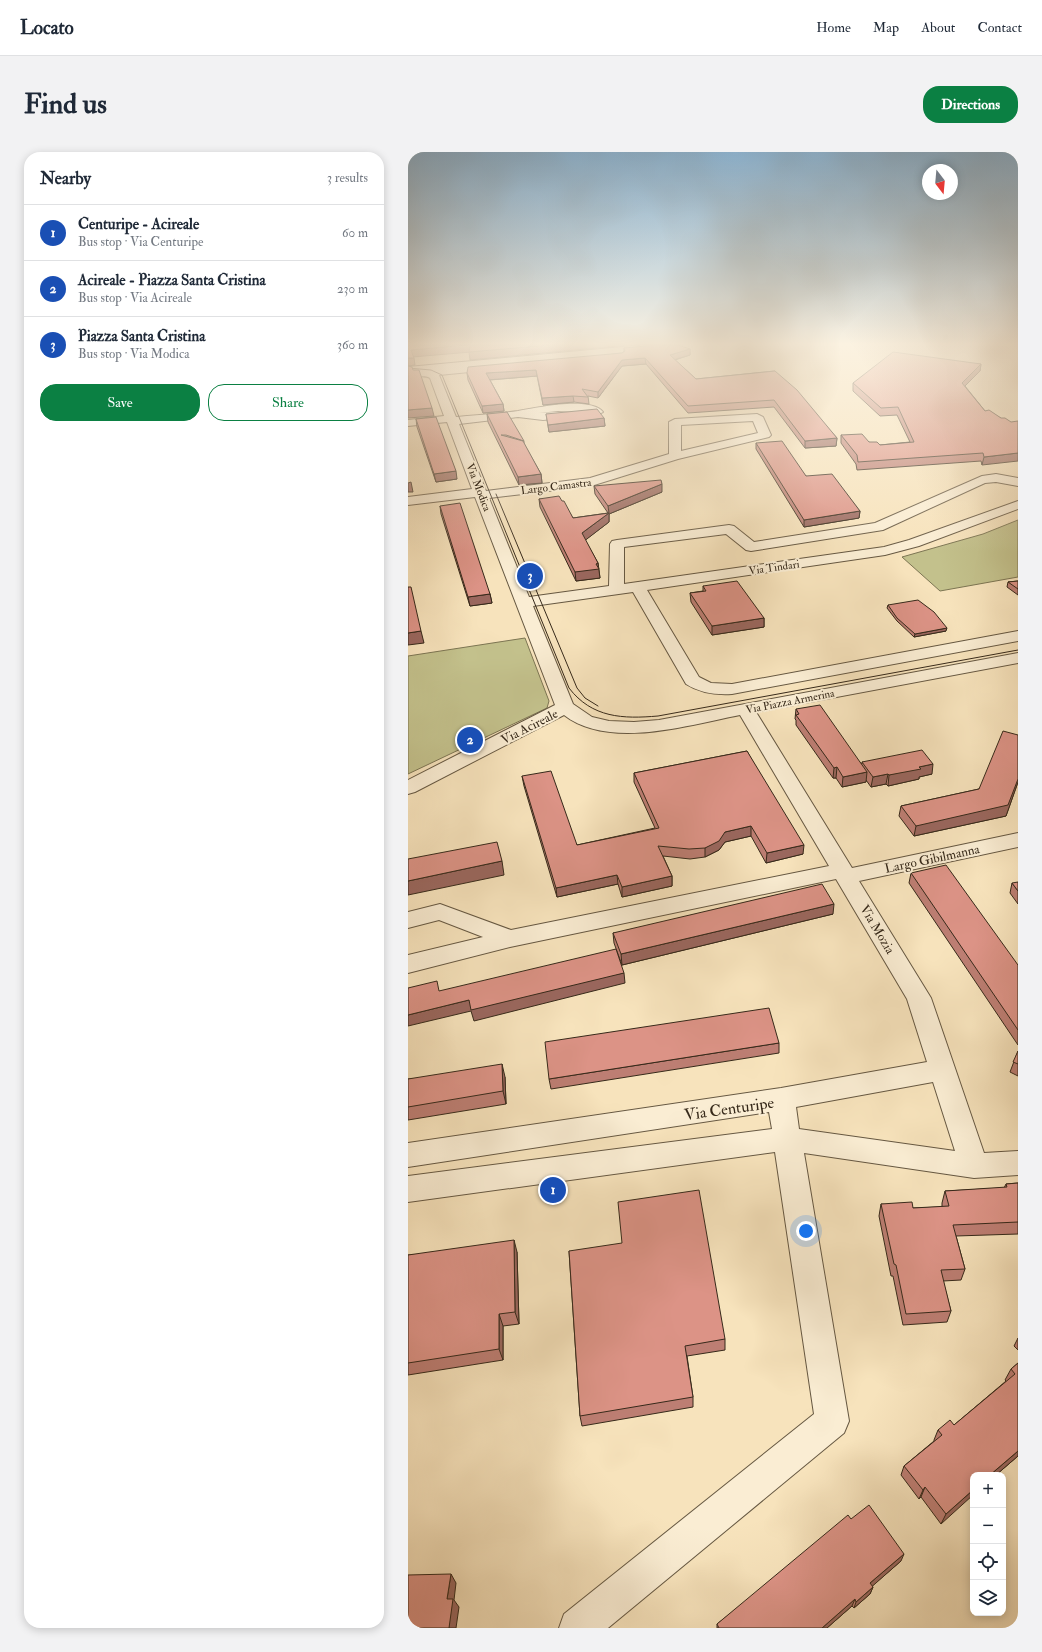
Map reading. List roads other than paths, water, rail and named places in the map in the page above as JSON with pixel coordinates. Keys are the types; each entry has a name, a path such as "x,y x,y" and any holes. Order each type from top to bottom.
{"street":[{"name":"Via Modica","path":"449,414 482,493 523,603 565,707"},
{"path":"408,423 518,414 543,417 577,414"},
{"name":"Largo Camastra","path":"408,501 592,482 675,456 765,435 756,417 675,422 675,456"},
{"path":"617,590 617,544 729,529 751,547 878,527 982,480 996,478 1018,482"},
{"name":"Via Tindari","path":"523,603 885,552 1018,505"},
{"path":"878,527 914,543"},
{"name":"Via Piazza Armerina","path":"638,587 692,680 700,686 714,690 732,689 1018,636"},
{"name":"Via Piazza Armerina","path":"565,707 584,720 601,726 636,728 1018,658"},
{"name":"Via Acireale","path":"408,788 565,707"},
{"name":"Via Mozia","path":"745,709 919,998 974,1166"},
{"name":"Largo Gibilmanna","path":"408,964 510,939 1018,840"},
{"path":"408,920 440,912 510,939"},
{"path":"781,1099 943,1070"},
{"name":"Via Centuripe","path":"408,1155 781,1099 832,1421 578,1628"},
{"path":"408,1189 787,1139 974,1166 1018,1163"}],"tram line":[{"path":"458,414 569,688 578,698 598,711 621,716 658,716 1018,650"},
{"path":"496,494 577,688 585,698 598,706"}],"place":[{"name":"Piazza Santa Cristina","path":"530,576"},
{"name":"Acireale - Piazza Santa Cristina","path":"470,740"},
{"name":"Centuripe - Acireale","path":"553,1190"}]}
